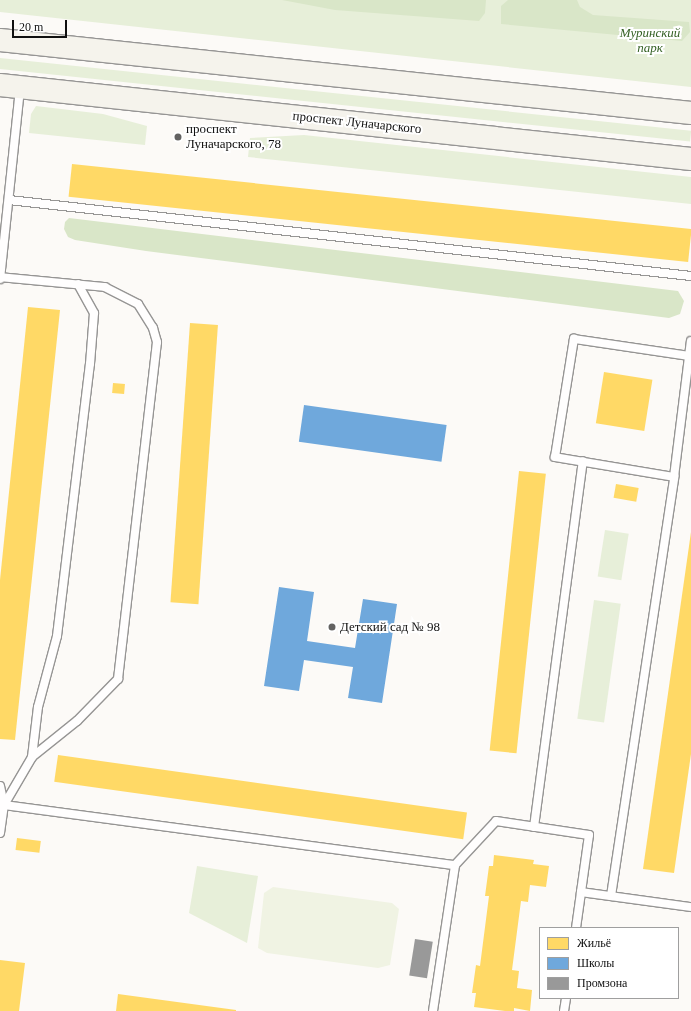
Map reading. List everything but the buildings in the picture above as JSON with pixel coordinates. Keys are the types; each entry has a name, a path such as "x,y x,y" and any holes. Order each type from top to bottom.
{"main road":[{"path":"0,40 691,113"},
{"name":"проспект Луначарского","path":"10,86 691,159"}],"lane":[{"path":"4,805 32,757 77,721 118,679 157,342 153,328 138,304 105,287 0,278 9,200 10,86"},
{"path":"9,200 691,276"},
{"path":"32,757 38,707 57,636 90,364 94,313 78,284"},
{"path":"674,477 555,456 574,339 689,356"},
{"path":"611,896 674,477 691,341"},
{"path":"534,827 583,461"},
{"path":"0,786 4,805 0,833"},
{"path":"4,805 455,865"},
{"path":"433,1011 455,865 496,821 590,835 576,927"},
{"path":"581,892 691,907"},
{"path":"564,1011 566,999"}],"green space":[{"name":"Муринский парк","path":"0,0 691,0 691,87 0,12"},
{"path":"282,0 486,0 485,13 479,21 335,10"},
{"path":"508,0 577,0 580,7 593,15 689,22 690,32 682,41 501,24 501,6"},
{"path":"0,58 691,131 690,142 0,69"},
{"path":"36,106 103,114 147,126 145,145 29,133 31,114"},
{"path":"304,135 691,177 691,204 248,157 250,138"},
{"path":"69,218 678,291 684,301 680,314 669,318 146,251 75,240 68,237 64,229 65,222"},
{"path":"605,530 629,534 621,580 598,576"},
{"path":"594,600 621,604 604,723 577,719"},
{"path":"197,866 258,876 247,943 189,913"},
{"path":"273,887 392,903 399,909 390,965 378,968 267,953 258,948 264,893"}],"place":[{"name":"проспект Луначарского, 78","path":"178,137"},
{"name":"Детский сад № 98","path":"332,627"}]}
